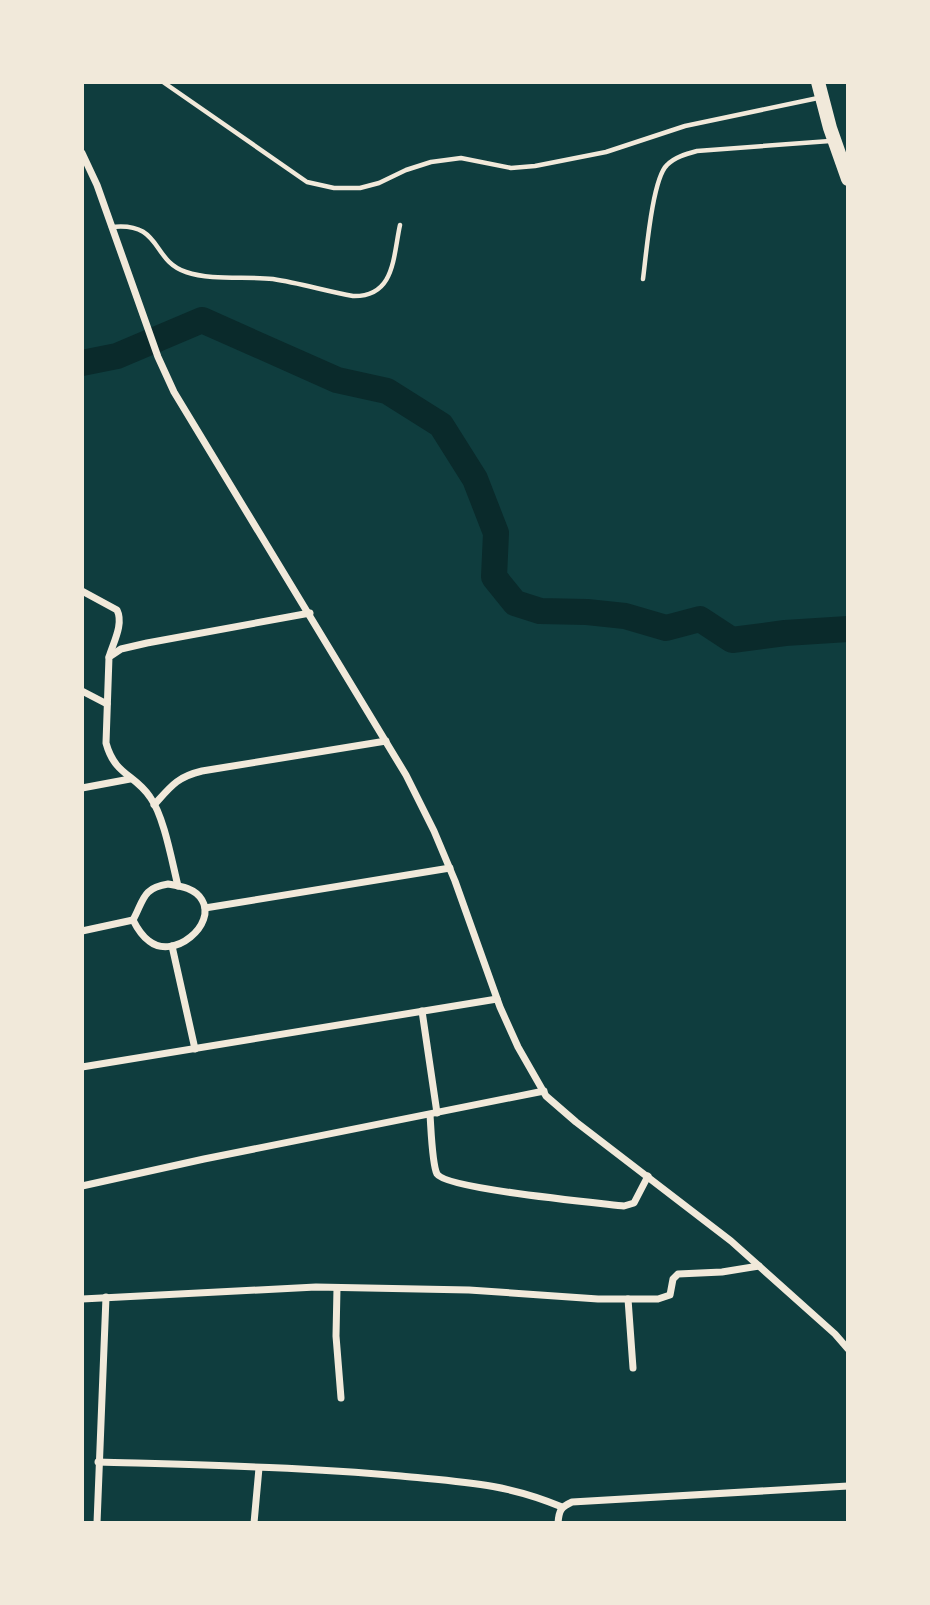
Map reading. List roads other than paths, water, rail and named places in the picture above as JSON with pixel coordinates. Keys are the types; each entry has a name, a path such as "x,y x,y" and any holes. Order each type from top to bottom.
{"main road":[{"path":"820,90 848,179"}],"street":[{"path":"82,153 97,185 158,357 174,392 407,775 450,868 518,1048 544,1091 576,1122 732,1241 835,1334 848,1349"},
{"path":"82,591 117,610 119,614 120,624 109,657 106,744 115,765 143,789 154,804 178,886"},
{"path":"109,657 121,649 147,643 310,613"},
{"path":"82,691 107,704"},
{"path":"154,804 177,780 202,771 386,741"},
{"path":"82,788 130,779"},
{"path":"205,908 450,868"},
{"path":"168,884 196,894 202,899 205,908 204,918 192,937 183,944 172,946 160,947 151,943 132,920 143,898 151,889 168,884"},
{"path":"82,931 132,920"},
{"path":"172,946 195,1049"},
{"path":"82,1067 498,999"},
{"path":"422,1012 436,1172 444,1181 624,1206 634,1203 648,1176"},
{"path":"82,1186 544,1091"},
{"path":"82,1299 338,1288 469,1290 628,1299 666,1297 670,1295 673,1279 685,1272 722,1272 759,1266"},
{"path":"338,1288 336,1336 341,1398"},
{"path":"97,1523 106,1297"},
{"path":"628,1299 633,1368"},
{"path":"98,1462 357,1472 482,1483 531,1493 562,1507"},
{"path":"254,1523 259,1468"},
{"path":"558,1523 562,1507 572,1502 848,1486"}],"lane":[{"path":"163,82 307,182 334,188 360,188 431,162 461,158 511,168 606,152 685,126 820,90"},
{"path":"643,279 657,186 667,165 681,156 697,151 835,141"},
{"path":"111,227 137,227 154,241 170,261 187,273 275,279 365,297 382,287 389,276 400,225"}],"waterway":[{"path":"82,363 117,356 202,320 337,380 387,391 441,425 475,479 496,533 494,577 515,603 540,611 625,616 666,628 700,619 732,640 848,629"}]}
